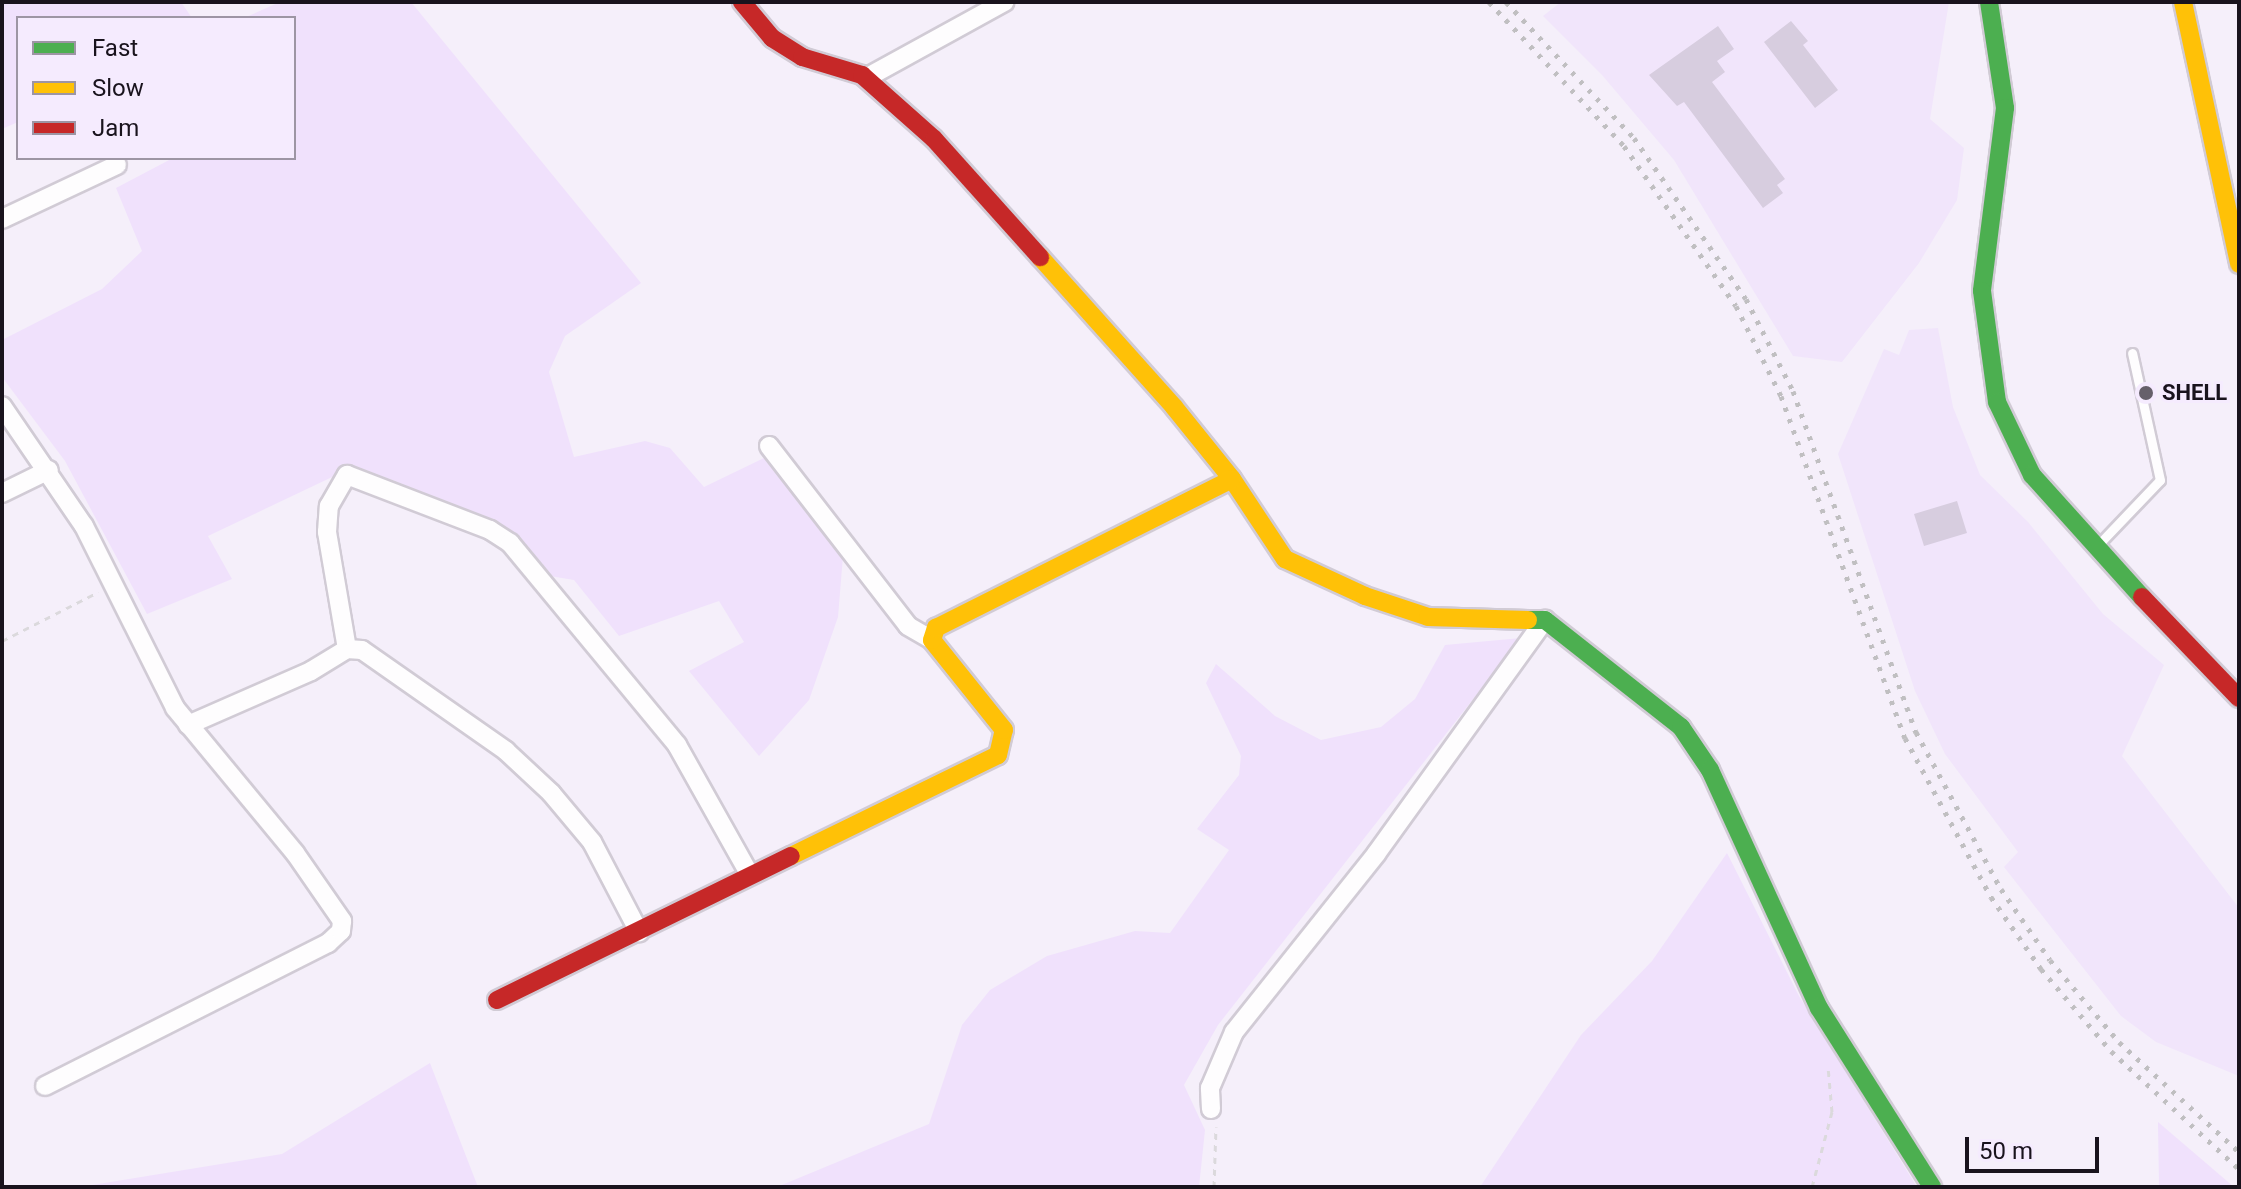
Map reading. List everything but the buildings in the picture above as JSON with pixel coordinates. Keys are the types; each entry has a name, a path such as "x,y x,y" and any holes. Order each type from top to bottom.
{"main road":[{"path":"742,2 772,38 802,57 866,78 934,139 1044,258 1232,479 1285,559 1302,569 1428,617 1545,620 1681,727 1710,770 1819,1008 1932,1187"},
{"path":"1989,2 2005,108 1982,291 1988,364 2010,435 2032,475 2095,548 2239,698"},
{"path":"2183,2 2239,264"},
{"path":"497,1000 998,755 1004,730 932,640 936,628 948,618 1232,479"}],"street":[{"path":"866,78 1004,2"},
{"path":"2,219 117,165"},
{"path":"2,406 49,470 115,583 188,725 339,911 341,931 328,943 45,1086"},
{"path":"769,446 908,626 932,640"},
{"path":"2,493 49,470"},
{"path":"347,649 327,532 329,506 347,475 490,530 510,543 677,745 750,875"},
{"path":"1211,1109 1210,1088 1234,1032 1376,854 1545,620"},
{"path":"188,725 347,649 387,663 506,751 551,793 592,842 639,932"}],"lane":[{"path":"2095,548 2160,480 2132,353"}],"path":[{"path":"2,641 115,583"},
{"path":"1812,1187 1832,1112 1828,1064"},
{"path":"1211,1109 1217,1131 1214,1187"}],"shaded area":[{"path":"2,2 181,2 191,16 16,16 16,123 2,129"},
{"path":"280,2 411,2 641,283 565,336 549,372 574,457 645,441 670,448 704,487 768,456 843,556 838,617 809,700 759,756 689,671 744,642 719,601 619,636 574,580 550,576 497,526 349,469 208,536 232,579 147,614 65,461 2,377 2,340 102,289 142,251 116,188 169,160 296,160 296,16 248,16"},
{"path":"1561,2 1949,2 1930,119 1964,148 1957,200 1919,263 1842,362 1793,356 1674,160 1602,75 1543,16"},
{"path":"1938,328 1953,407 1980,475 2028,522 2103,614 2164,665 2122,756 2239,908 2239,1076 2156,1042 2121,1016 2004,867 2018,852 1945,754 1915,691 1838,454 1884,349 1899,355 1909,330"},
{"path":"1521,638 1218,1025 1184,1085 1205,1130 1199,1187 777,1187 929,1124 962,1025 990,990 1047,956 1135,931 1170,933 1229,850 1197,829 1239,775 1241,756 1206,683 1216,664 1275,716 1321,740 1381,727 1415,699 1445,645"},
{"path":"1727,853 1799,996 1917,1187 1480,1187 1581,1035 1652,961"},
{"path":"430,1063 478,1187 80,1187 282,1154"},
{"path":"2158,1122 2234,1187 2159,1187"}],"railway":[{"path":"1489,2 1624,146 1736,306 1781,396 1905,738 1991,897 2041,969 2111,1051 2239,1169"},
{"path":"1506,2 1634,138 1746,299 1793,391 1916,732 2001,889 2050,960 2119,1042 2239,1152"}],"traffic: fast":[{"path":"1989,2 2005,108 1982,291 1997,402 2032,475 2142,597"},
{"path":"1528,620 1545,620 1681,727 1710,770 1819,1008 1932,1187"}],"traffic: slow":[{"path":"2183,2 2239,264"},
{"path":"1040,257 1174,407 1232,479 1285,559 1365,596 1428,617 1528,620"},
{"path":"791,856 998,755 1004,730 932,640 936,628 1232,479"}],"traffic: jam":[{"path":"742,2 772,38 802,57 862,75 934,139 1040,257"},
{"path":"2142,597 2239,698"},
{"path":"497,1000 791,856"}],"place":[{"name":"SHELL","path":"2146,393"}]}
